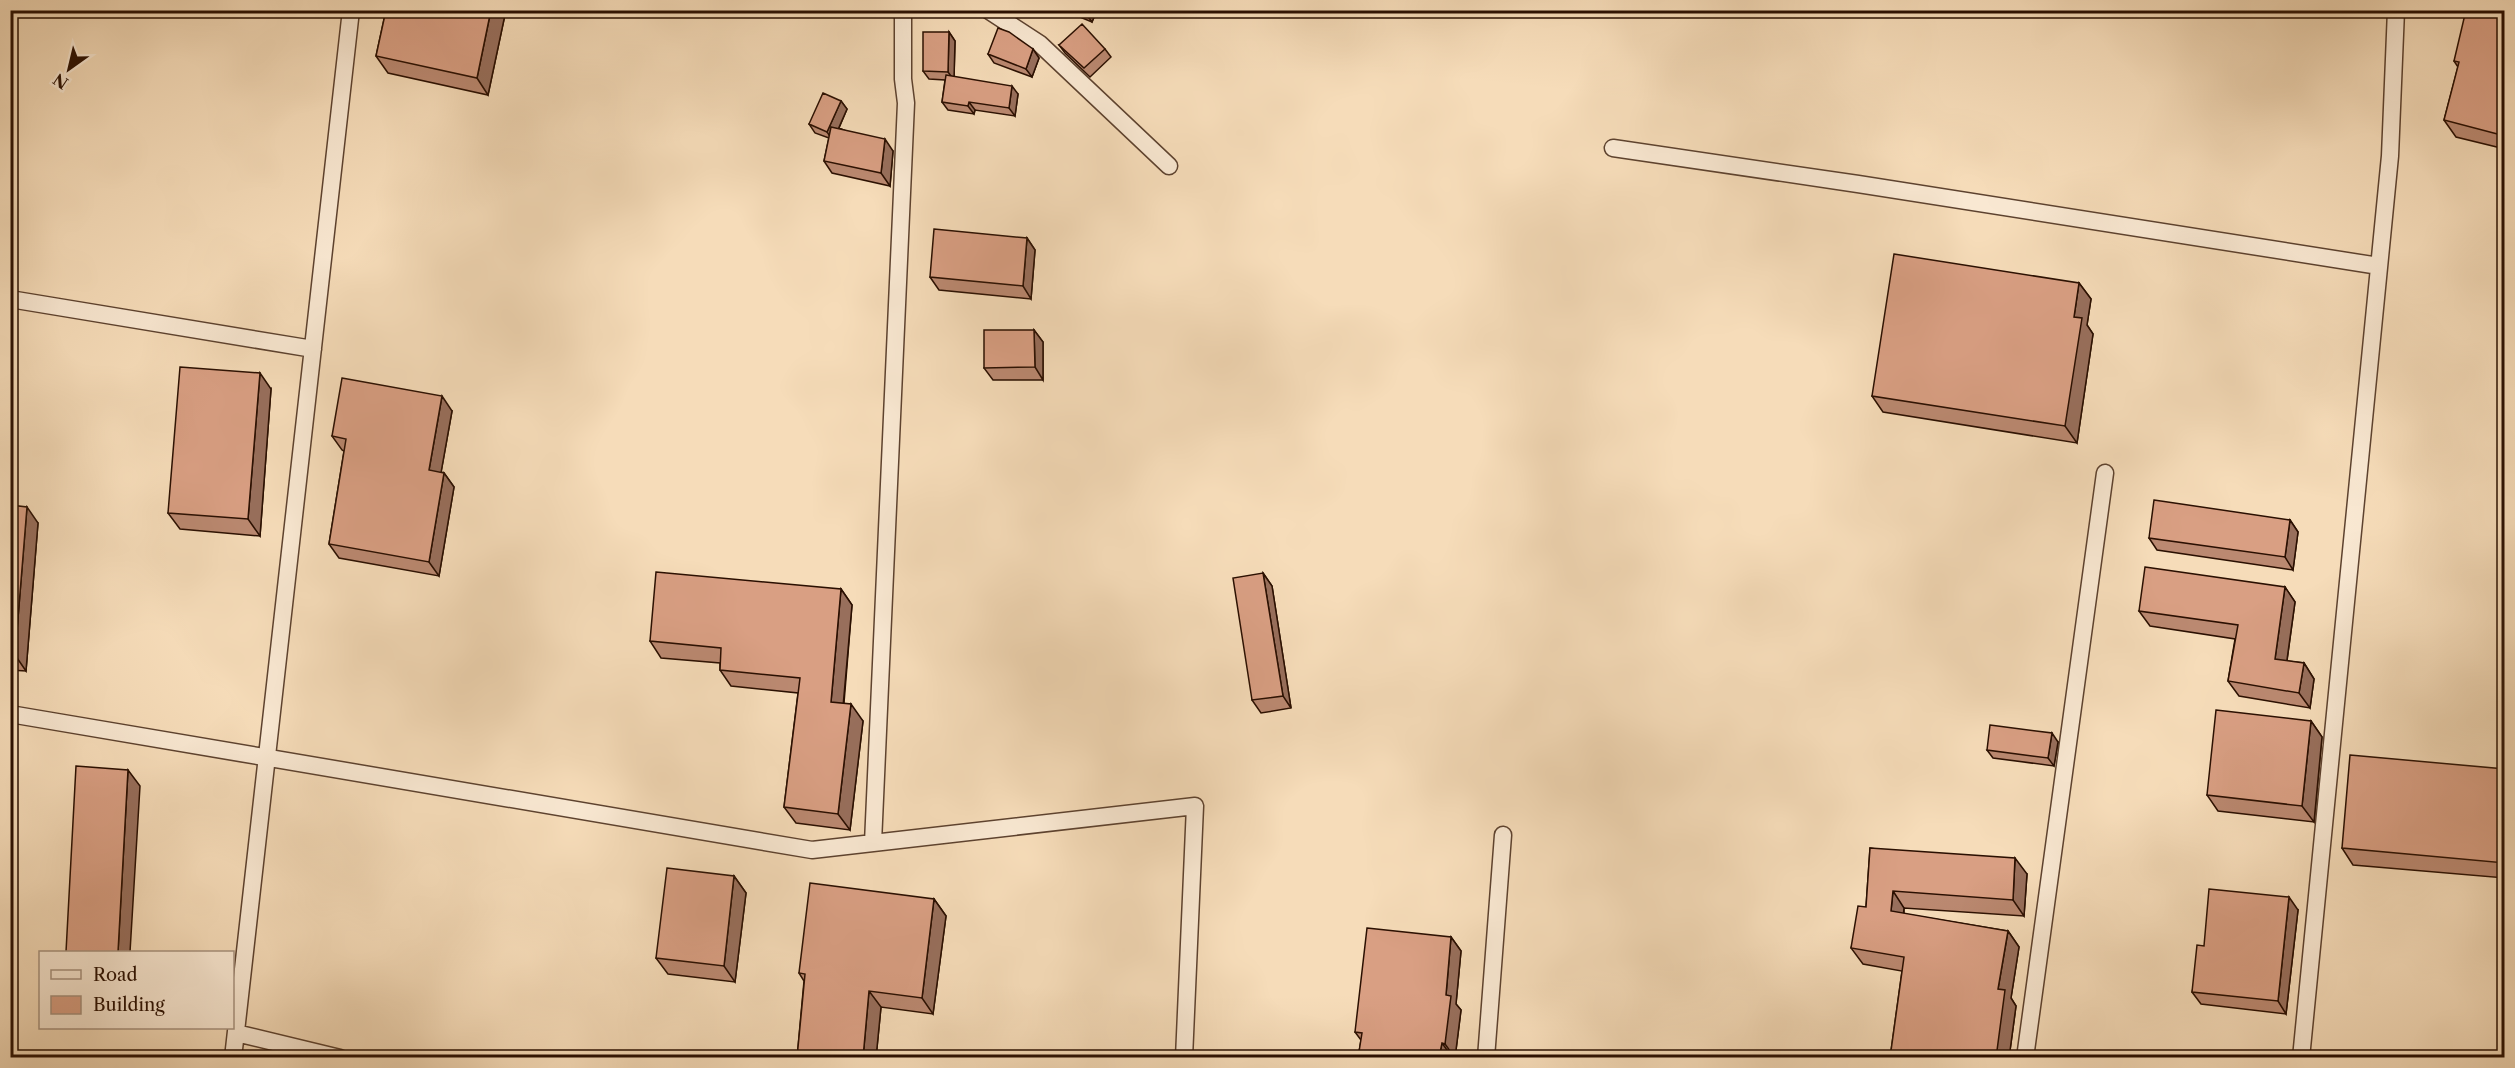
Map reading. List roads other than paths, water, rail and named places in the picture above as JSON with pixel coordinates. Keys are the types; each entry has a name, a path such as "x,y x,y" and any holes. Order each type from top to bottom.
{"street":[{"path":"233,1058 351,10"},
{"path":"873,843 906,103 903,79 903,10"},
{"path":"988,10 1040,44 1169,166"},
{"path":"2301,1058 2390,156 2396,10"},
{"path":"1613,148 2379,266"},
{"path":"10,299 313,349"},
{"path":"2025,1058 2105,473"},
{"path":"10,714 813,850 1195,806 1184,1058"},
{"path":"1486,1058 1503,835"},
{"path":"236,1033 340,1058"}]}
